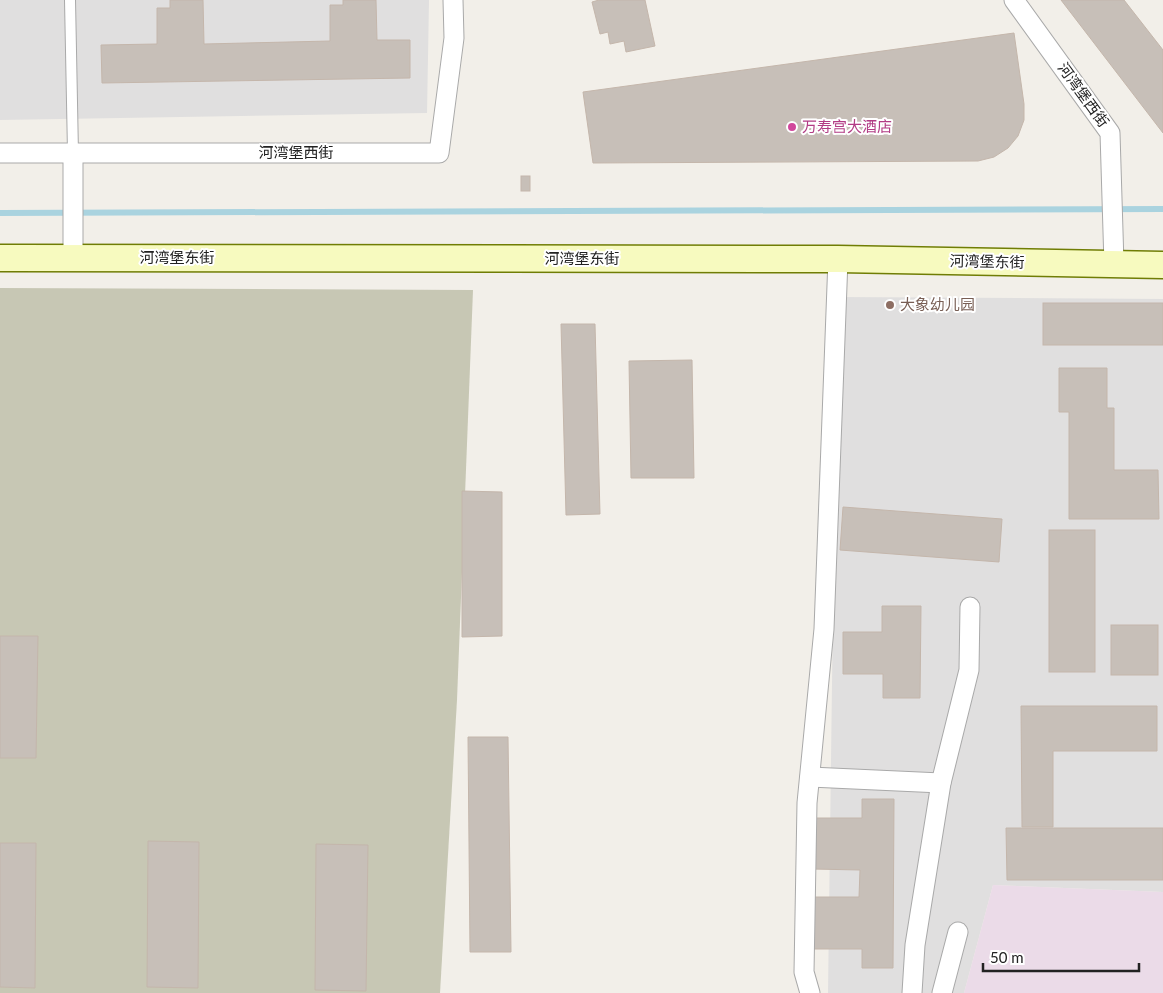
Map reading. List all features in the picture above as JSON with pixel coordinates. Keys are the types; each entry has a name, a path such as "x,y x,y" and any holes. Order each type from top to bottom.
{"street":[{"name":"河湾堡西街","path":"0,153 439,153 454,38 453,0"},
{"name":"河湾堡西街","path":"1014,0 1110,134 1114,264"},
{"path":"72,153 72,258"},
{"name":"河湾堡东街","path":"0,258 838,259 1163,265"},
{"path":"810,993 804,972 808,803 824,629 838,259"},
{"path":"912,993 915,945 942,783 969,670 970,607"},
{"path":"810,777 942,783"},
{"path":"942,993 958,932"}],"lane":[{"path":"70,0 72,153"}],"shaded area":[{"path":"0,0 429,0 427,113 0,120"},
{"path":"0,288 473,290 457,700 440,993 0,993"},
{"path":"837,297 1163,299 1163,892 993,885 964,993 828,993"},
{"path":"993,885 1163,892 1163,993 964,993"}],"building":[{"path":"170,0 203,0 204,44 330,41 330,5 343,5 343,0 376,0 377,40 410,40 410,78 102,83 101,45 157,44 157,8 170,8"},
{"path":"599,0 645,0 655,46 626,52 624,41 610,44 608,32 600,34 592,2"},
{"path":"1061,0 1124,0 1163,50 1163,133"},
{"path":"1014,33 1024,104 1024,120 1018,136 1008,148 994,157 978,161 593,163 583,92"},
{"path":"521,176 530,176 530,191 521,191"},
{"path":"1043,303 1163,303 1163,345 1043,345"},
{"path":"561,324 595,324 600,514 566,515"},
{"path":"692,360 694,478 631,478 629,361"},
{"path":"1059,368 1107,368 1107,408 1114,408 1114,470 1158,470 1159,519 1069,519 1069,412 1059,412"},
{"path":"462,491 502,492 502,636 462,637"},
{"path":"843,507 1002,519 999,562 840,550"},
{"path":"1049,530 1095,530 1095,672 1049,672"},
{"path":"882,606 921,606 920,698 883,698 883,674 843,674 843,632 882,632"},
{"path":"1111,625 1158,625 1158,675 1111,675"},
{"path":"0,636 38,636 36,758 0,758"},
{"path":"1021,706 1157,706 1157,751 1053,751 1053,827 1022,827"},
{"path":"468,737 508,737 511,952 470,952"},
{"path":"862,799 894,799 893,968 862,968 862,949 812,949 812,897 859,897 860,870 812,869 812,818 862,818"},
{"path":"1006,828 1163,828 1163,880 1007,880"},
{"path":"148,841 199,842 198,988 147,987"},
{"path":"0,843 36,843 35,988 0,987"},
{"path":"316,844 368,845 366,991 315,990"}],"waterway":[{"path":"0,213 1163,209"}],"place":[{"name":"万寿宫大酒店","path":"792,127"},
{"name":"大象幼儿园","path":"890,305"}]}
